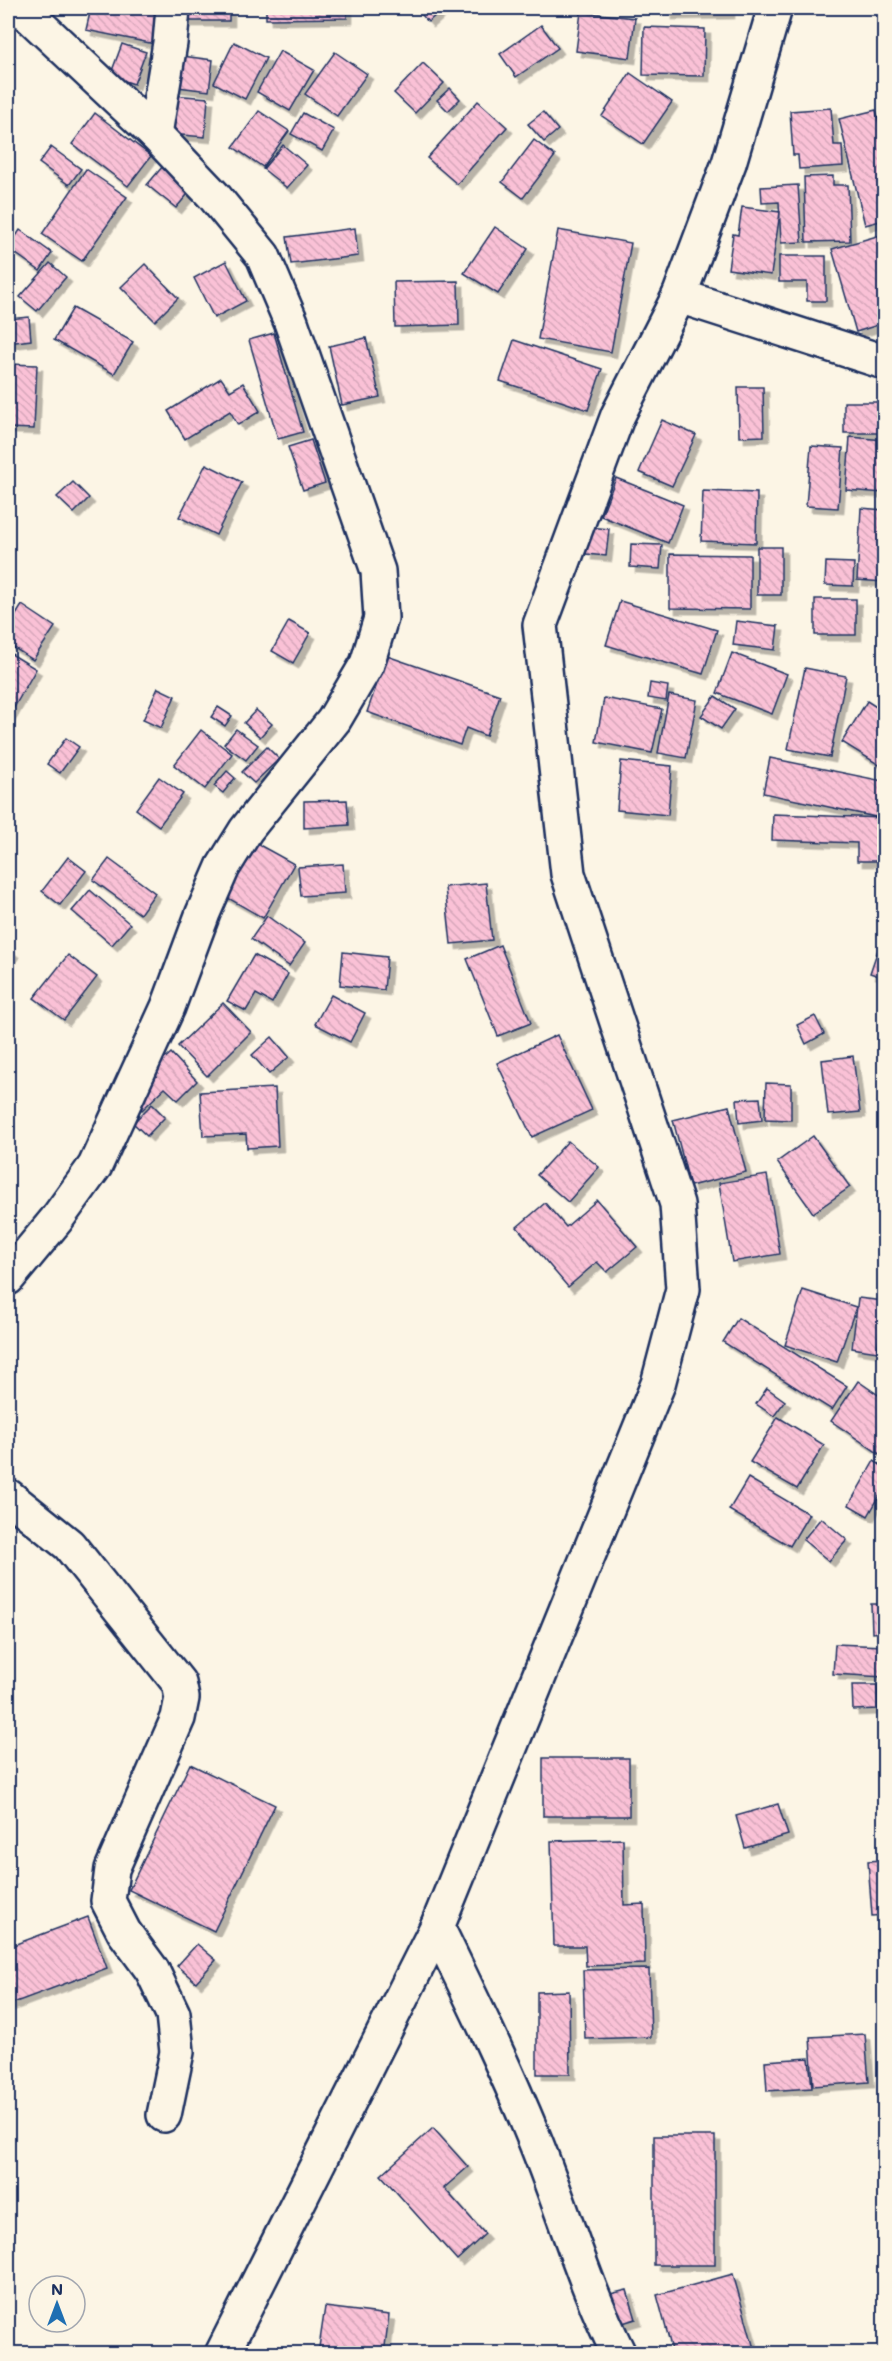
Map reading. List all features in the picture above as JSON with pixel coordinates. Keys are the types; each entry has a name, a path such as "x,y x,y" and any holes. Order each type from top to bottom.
{"street":[{"path":"8,1278 56,1220 95,1166 168,1007 223,867 246,830 334,720 367,664 381,618 378,571 291,322 263,256 214,196 155,134 21,8"},
{"path":"155,134 170,43 173,8"},
{"path":"222,2354 437,1927 658,1384 683,1289 677,1204 568,874 540,625 618,415 679,296 729,163 775,8"},
{"path":"679,296 885,362"},
{"path":"8,1496 69,1545 179,1683 182,1698 178,1718 112,1869 108,1901 124,1932 152,1970 173,2014 177,2052 164,2115"},
{"path":"437,1927 493,2044 534,2139 603,2323 619,2354"}],"building":[{"path":"91,8 168,8 160,45 86,30"},
{"path":"180,8 229,8 229,21 180,21"},
{"path":"266,8 347,8 347,18 266,19"},
{"path":"444,8 428,22 417,9"},
{"path":"667,8 729,8 729,13 667,14"},
{"path":"581,12 635,18 630,58 576,51"},
{"path":"541,25 558,48 516,77 500,54"},
{"path":"644,27 705,29 704,76 643,75"},
{"path":"234,42 266,58 245,99 214,83"},
{"path":"122,44 146,52 134,84 110,76"},
{"path":"280,51 314,70 290,111 257,92"},
{"path":"335,52 367,74 337,116 305,94"},
{"path":"174,55 213,60 209,91 170,86"},
{"path":"423,63 444,83 415,113 394,93"},
{"path":"630,73 672,102 643,144 602,116"},
{"path":"450,88 460,99 448,111 437,100"},
{"path":"173,95 208,98 205,137 170,134"},
{"path":"478,101 507,127 457,184 427,158"},
{"path":"831,108 834,145 842,145 843,166 799,169 798,155 793,155 790,111"},
{"path":"876,110 884,145 884,220 865,225 839,119"},
{"path":"259,111 289,131 263,167 233,147"},
{"path":"543,112 558,130 544,142 528,124"},
{"path":"95,113 151,156 128,186 72,144"},
{"path":"303,113 334,130 322,151 291,134"},
{"path":"534,140 555,156 523,198 502,182"},
{"path":"283,145 307,165 287,188 263,169"},
{"path":"51,147 81,169 69,185 39,163"},
{"path":"163,166 192,189 176,208 147,185"},
{"path":"86,169 127,197 82,261 42,234"},
{"path":"833,176 833,185 848,185 850,241 806,242 804,177"},
{"path":"798,185 802,242 781,243 779,202 762,203 761,187"},
{"path":"742,207 780,212 771,275 728,269 733,234 738,235"},
{"path":"495,227 528,249 498,294 464,273"},
{"path":"355,228 358,256 291,264 287,237"},
{"path":"20,230 52,253 40,271 8,248"},
{"path":"558,230 631,243 611,352 538,339"},
{"path":"884,234 884,323 856,332 832,249"},
{"path":"779,256 826,256 826,301 807,301 807,282 779,282"},
{"path":"226,261 246,301 214,318 194,278"},
{"path":"50,263 66,277 37,311 20,297"},
{"path":"145,264 178,298 155,321 121,287"},
{"path":"458,281 459,325 395,327 394,282"},
{"path":"73,308 133,342 114,374 54,340"},
{"path":"29,317 31,340 8,343 8,319"},
{"path":"274,333 303,432 278,439 249,340"},
{"path":"366,338 380,397 342,405 329,346"},
{"path":"514,340 602,369 588,410 500,381"},
{"path":"8,364 37,365 34,429 8,428"},
{"path":"221,378 230,391 243,383 260,411 238,425 230,411 185,439 168,411"},
{"path":"738,387 763,387 764,436 739,437"},
{"path":"844,402 884,402 884,433 844,433"},
{"path":"662,420 696,435 672,486 639,472"},
{"path":"850,437 884,440 884,493 846,490"},
{"path":"311,440 325,483 303,490 288,447"},
{"path":"811,446 843,448 838,508 806,506"},
{"path":"206,464 242,482 216,535 179,517"},
{"path":"616,478 683,505 668,543 601,516"},
{"path":"73,482 89,498 74,513 57,497"},
{"path":"703,491 757,493 756,543 701,541"},
{"path":"861,508 884,510 884,582 857,580"},
{"path":"589,527 609,529 606,556 586,554"},
{"path":"631,544 662,545 660,569 630,567"},
{"path":"757,547 781,547 781,595 757,595"},
{"path":"670,554 750,555 750,609 670,608"},
{"path":"826,562 854,563 853,586 825,585"},
{"path":"815,599 856,599 856,635 815,635"},
{"path":"620,601 717,630 703,674 606,645"},
{"path":"22,605 55,627 33,660 8,644 8,628"},
{"path":"289,621 310,633 293,663 272,651"},
{"path":"736,621 778,626 775,650 733,645"},
{"path":"8,652 36,669 8,718"},
{"path":"732,653 787,674 772,714 717,693"},
{"path":"387,656 500,695 486,736 466,728 460,745 367,712"},
{"path":"805,668 846,676 830,757 788,749"},
{"path":"650,683 668,686 666,701 648,698"},
{"path":"158,688 175,696 161,728 143,720"},
{"path":"669,695 697,700 686,758 658,753"},
{"path":"715,696 735,709 721,729 701,716"},
{"path":"604,698 662,709 652,753 596,742"},
{"path":"867,701 884,712 884,768 842,742"},
{"path":"218,707 232,716 225,726 211,717"},
{"path":"256,710 272,724 260,737 244,723"},
{"path":"236,729 258,745 246,760 224,744"},
{"path":"201,730 232,754 205,789 174,765"},
{"path":"66,738 79,747 60,773 47,764"},
{"path":"267,747 279,759 254,783 242,772"},
{"path":"770,758 883,781 876,817 763,793"},
{"path":"621,761 672,766 668,815 617,810"},
{"path":"227,771 235,778 223,793 214,786"},
{"path":"159,777 183,794 159,826 136,809"},
{"path":"347,800 349,825 304,828 304,801"},
{"path":"773,814 884,818 884,861 857,861 857,843 772,840"},
{"path":"252,841 294,864 263,918 221,894"},
{"path":"68,857 86,871 60,905 42,891"},
{"path":"109,859 155,893 140,914 93,880"},
{"path":"343,864 345,893 301,896 298,867"},
{"path":"486,883 492,940 451,944 445,887"},
{"path":"90,890 130,924 112,945 72,911"},
{"path":"267,916 305,943 289,966 251,939"},
{"path":"884,932 884,978 870,973"},
{"path":"500,945 531,1023 498,1036 467,959"},
{"path":"8,948 13,952 8,961"},
{"path":"343,952 387,957 384,990 340,985"},
{"path":"68,955 97,977 64,1020 34,998"},
{"path":"254,955 288,974 272,1003 256,994 246,1011 227,1001"},
{"path":"331,995 365,1013 350,1042 315,1024"},
{"path":"223,1003 251,1032 207,1076 178,1046"},
{"path":"815,1016 824,1034 806,1044 797,1025"},
{"path":"557,1035 592,1110 532,1137 497,1063"},
{"path":"272,1037 289,1057 269,1074 252,1055"},
{"path":"171,1053 197,1081 178,1100 165,1088 142,1110 127,1094"},
{"path":"853,1056 860,1112 828,1115 822,1060"},
{"path":"766,1083 791,1084 791,1120 765,1119"},
{"path":"275,1088 278,1146 247,1148 246,1134 203,1136 200,1092"},
{"path":"760,1098 762,1120 739,1123 737,1099"},
{"path":"152,1104 165,1117 147,1136 133,1123"},
{"path":"729,1106 746,1172 690,1186 673,1120"},
{"path":"813,1136 850,1187 813,1213 777,1162"},
{"path":"568,1141 599,1167 568,1202 537,1175"},
{"path":"767,1175 780,1254 732,1262 719,1183"},
{"path":"597,1200 637,1247 607,1272 597,1262 568,1287 517,1227 545,1203 566,1227"},
{"path":"803,1290 856,1307 837,1362 785,1345"},
{"path":"858,1298 884,1301 877,1352 852,1348"},
{"path":"738,1318 847,1386 832,1410 723,1342"},
{"path":"858,1381 884,1399 884,1457 831,1421"},
{"path":"767,1388 785,1401 774,1416 756,1404"},
{"path":"778,1417 824,1445 797,1489 750,1462"},
{"path":"874,1461 884,1467 884,1488 868,1516 849,1505"},
{"path":"748,1478 809,1514 790,1546 729,1510"},
{"path":"821,1518 847,1540 829,1561 803,1540"},
{"path":"871,1604 884,1604 884,1632 872,1633"},
{"path":"835,1644 884,1646 884,1677 833,1674"},
{"path":"852,1685 877,1685 878,1709 853,1710"},
{"path":"543,1758 629,1758 629,1816 543,1816"},
{"path":"190,1764 275,1805 214,1931 129,1890"},
{"path":"778,1804 788,1835 745,1848 736,1816"},
{"path":"623,1839 624,1905 644,1904 645,1964 586,1966 585,1946 554,1946 551,1841"},
{"path":"884,1860 884,1915 872,1916 868,1861"},
{"path":"88,1917 107,1968 8,2005 8,1947"},
{"path":"197,1944 216,1960 196,1982 177,1966"},
{"path":"649,1969 651,2037 585,2039 583,1970"},
{"path":"569,1991 570,2074 537,2074 537,1992"},
{"path":"865,2034 869,2082 813,2086 810,2037"},
{"path":"809,2058 812,2088 767,2091 765,2061"},
{"path":"433,2128 468,2167 444,2188 485,2234 457,2260 381,2175"},
{"path":"654,2136 715,2136 715,2265 654,2265"},
{"path":"733,2274 755,2352 673,2354 657,2295"},
{"path":"627,2290 636,2319 619,2324 610,2294"},
{"path":"325,2307 389,2315 384,2354 318,2354"}]}
